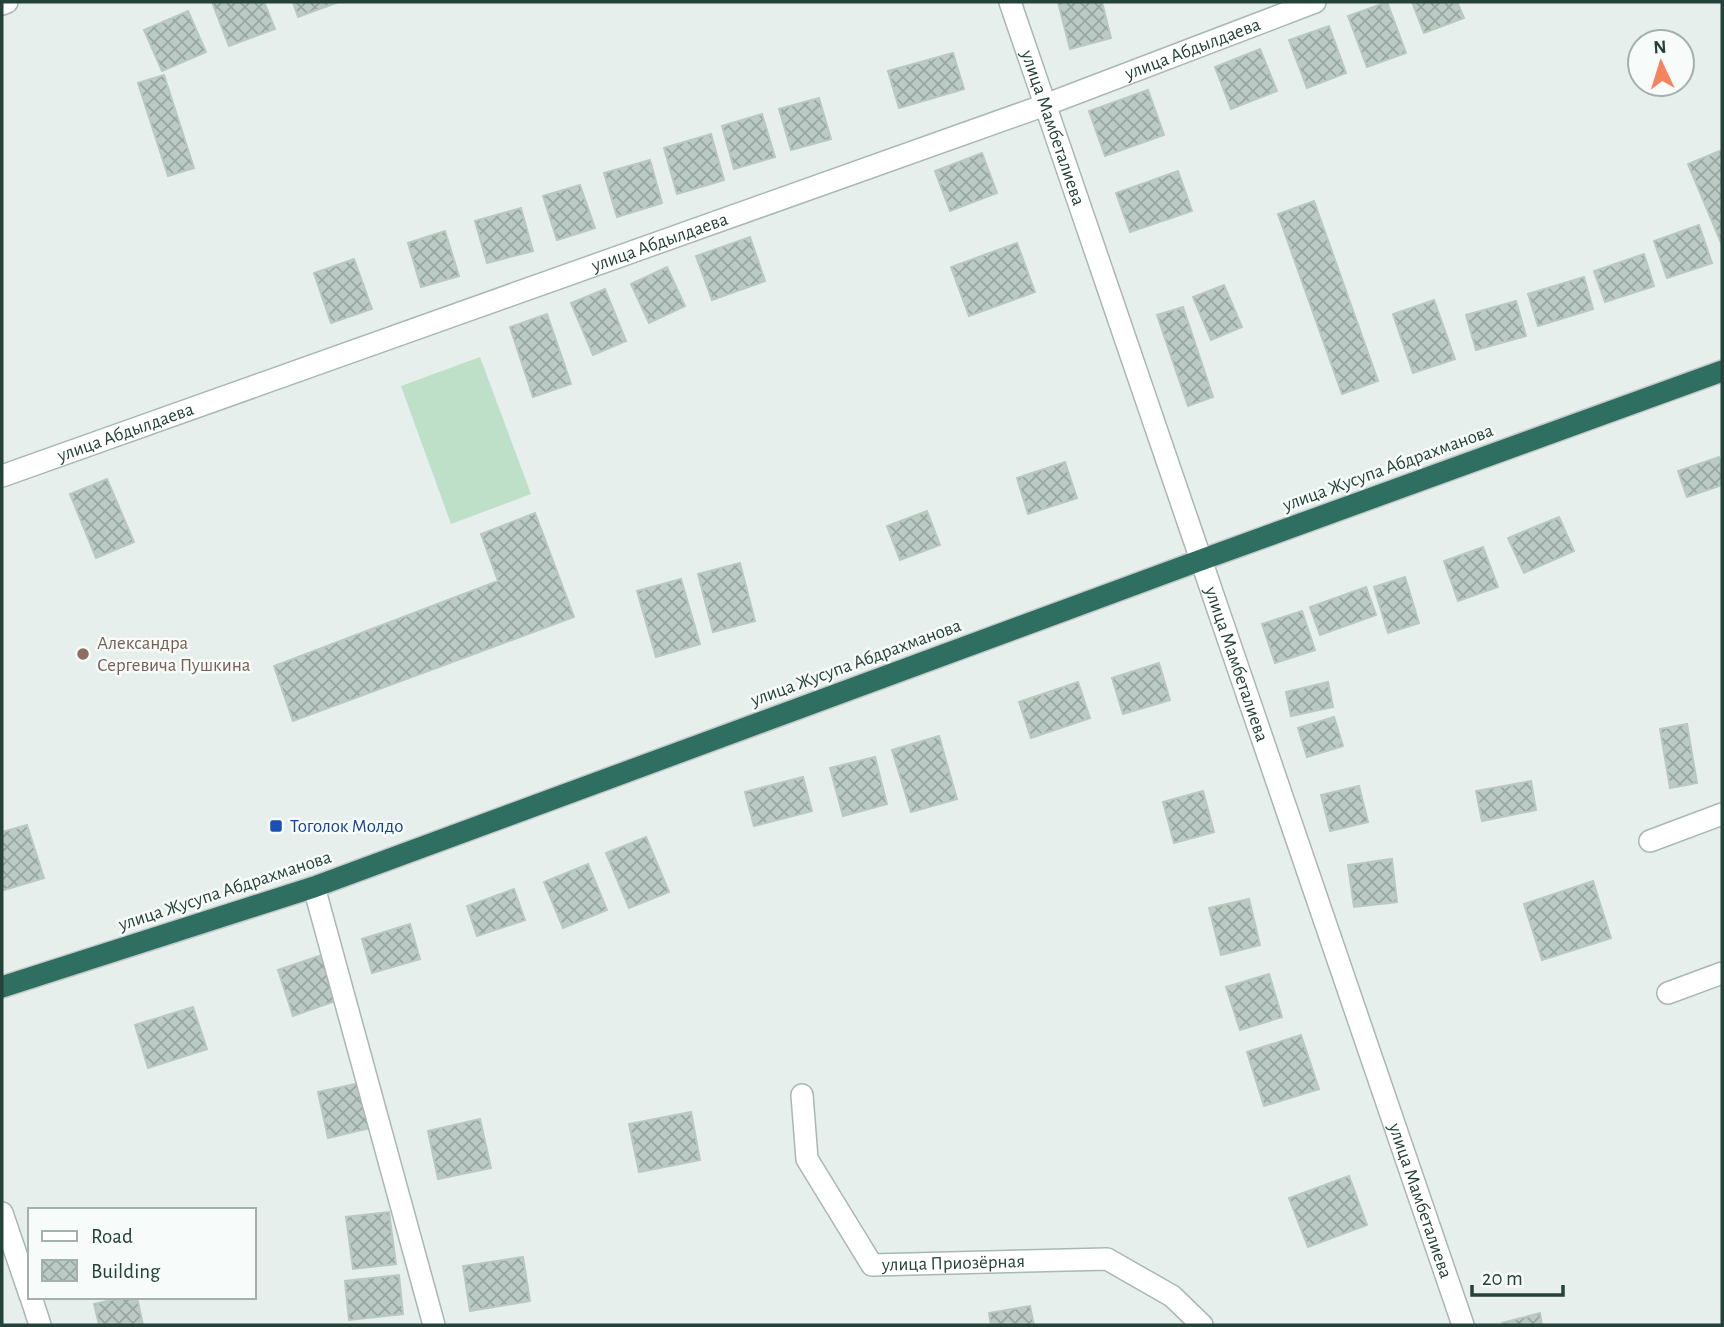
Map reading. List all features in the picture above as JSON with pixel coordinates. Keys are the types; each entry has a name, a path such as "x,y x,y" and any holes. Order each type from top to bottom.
{"highway":[{"name":"улица Жусупа Абдрахманова","path":"2,987 314,887 1722,371"}],"street":[{"path":"2,4 7,2"},
{"name":"улица Мамбеталиева","path":"1010,2 1463,1325"},
{"name":"улица Абдылдаева","path":"2,476 1045,105 1315,2"},
{"path":"1650,841 1722,814"},
{"path":"314,887 434,1325"},
{"path":"1668,993 1722,973"},
{"name":"улица Приозёрная","path":"802,1095 807,1159 872,1265 1107,1259 1172,1296 1202,1325"},
{"path":"2,1213 28,1290"},
{"path":"31,1299 40,1325"}],"green space":[{"path":"480,357 531,494 451,524 401,386"}],"building":[{"path":"212,2 264,2 275,29 229,46"},
{"path":"293,2 336,2 336,3 298,17"},
{"path":"1058,2 1102,2 1111,38 1070,49"},
{"path":"1387,2 1406,53 1367,67 1348,16"},
{"path":"1412,2 1457,2 1464,18 1424,33"},
{"path":"188,11 206,52 162,71 144,30"},
{"path":"1329,26 1346,73 1307,88 1289,40"},
{"path":"1260,49 1277,91 1231,109 1215,67"},
{"path":"953,53 964,89 899,108 888,71"},
{"path":"164,75 194,168 168,176 138,83"},
{"path":"1148,90 1164,135 1105,156 1089,111"},
{"path":"819,98 831,139 791,150 779,109"},
{"path":"762,114 775,157 734,169 722,126"},
{"path":"711,134 724,180 677,194 664,148"},
{"path":"1722,150 1722,245 1688,164"},
{"path":"982,153 997,193 950,211 935,171"},
{"path":"650,160 662,203 617,217 604,173"},
{"path":"1178,171 1192,211 1130,232 1116,193"},
{"path":"580,185 595,228 557,240 543,196"},
{"path":"1314,201 1378,381 1342,394 1278,214"},
{"path":"521,208 533,251 487,263 475,221"},
{"path":"1699,225 1712,263 1667,278 1654,241"},
{"path":"445,231 459,276 421,287 408,243"},
{"path":"750,237 765,281 712,300 696,256"},
{"path":"1017,243 1035,292 969,316 951,267"},
{"path":"1644,254 1654,286 1605,302 1594,271"},
{"path":"354,259 372,309 331,323 314,273"},
{"path":"667,267 685,306 649,323 631,284"},
{"path":"1584,277 1593,309 1538,326 1528,294"},
{"path":"1224,285 1242,327 1211,340 1193,297"},
{"path":"605,289 626,341 593,355 571,303"},
{"path":"1434,300 1455,359 1413,373 1393,314"},
{"path":"1516,301 1526,336 1476,350 1466,315"},
{"path":"1183,307 1213,397 1188,406 1157,315"},
{"path":"547,314 571,384 533,397 510,327"},
{"path":"1719,457 1722,485 1687,497 1678,471"},
{"path":"1065,462 1077,498 1028,514 1017,478"},
{"path":"107,479 134,542 96,558 70,494"},
{"path":"927,511 940,545 900,560 887,526"},
{"path":"535,513 574,617 293,721 274,666 498,581 481,534"},
{"path":"1559,517 1574,551 1524,573 1508,538"},
{"path":"1483,547 1498,587 1458,601 1444,561"},
{"path":"740,563 755,621 713,632 698,574"},
{"path":"1405,577 1419,623 1388,633 1374,587"},
{"path":"681,579 700,644 656,657 637,591"},
{"path":"1366,587 1376,615 1320,635 1310,607"},
{"path":"1302,611 1315,650 1275,663 1262,624"},
{"path":"1159,663 1170,700 1123,714 1112,678"},
{"path":"1078,682 1090,718 1031,738 1019,702"},
{"path":"1328,682 1333,707 1291,716 1286,692"},
{"path":"1334,717 1343,746 1307,757 1298,728"},
{"path":"1687,724 1697,783 1670,788 1660,729"},
{"path":"939,736 957,799 911,812 892,750"},
{"path":"875,757 887,804 843,816 830,768"},
{"path":"803,777 812,811 754,826 745,792"},
{"path":"1531,781 1536,810 1482,821 1476,791"},
{"path":"1359,786 1368,822 1330,831 1321,795"},
{"path":"1203,791 1214,832 1174,843 1163,802"},
{"path":"27,825 44,878 4,890 2,832"},
{"path":"646,837 669,892 629,908 606,853"},
{"path":"1392,859 1397,902 1354,907 1348,865"},
{"path":"588,864 607,910 563,928 544,882"},
{"path":"1593,881 1611,938 1542,960 1524,904"},
{"path":"514,889 525,920 477,936 467,906"},
{"path":"1249,899 1260,945 1221,955 1209,908"},
{"path":"410,924 420,959 372,973 362,939"},
{"path":"325,954 341,999 293,1016 278,970"},
{"path":"1269,974 1282,1017 1240,1030 1226,987"},
{"path":"193,1007 207,1049 148,1068 135,1025"},
{"path":"1301,1035 1319,1089 1264,1106 1247,1052"},
{"path":"360,1083 370,1128 328,1138 318,1092"},
{"path":"691,1112 700,1160 639,1172 629,1124"},
{"path":"480,1119 491,1168 438,1179 428,1131"},
{"path":"1349,1176 1367,1225 1308,1247 1289,1198"},
{"path":"389,1212 396,1264 353,1269 346,1217"},
{"path":"523,1257 530,1301 470,1311 463,1266"},
{"path":"399,1275 403,1314 349,1320 345,1281"},
{"path":"116,1299 137,1299 143,1325 99,1325 94,1304"},
{"path":"1030,1306 1034,1325 991,1325 989,1313"},
{"path":"1540,1313 1542,1325 1502,1323"}],"place":[{"name":"Александра Сергевича Пушкина","path":"83,654"},
{"name":"Тоголок Молдо","path":"276,826"}]}
